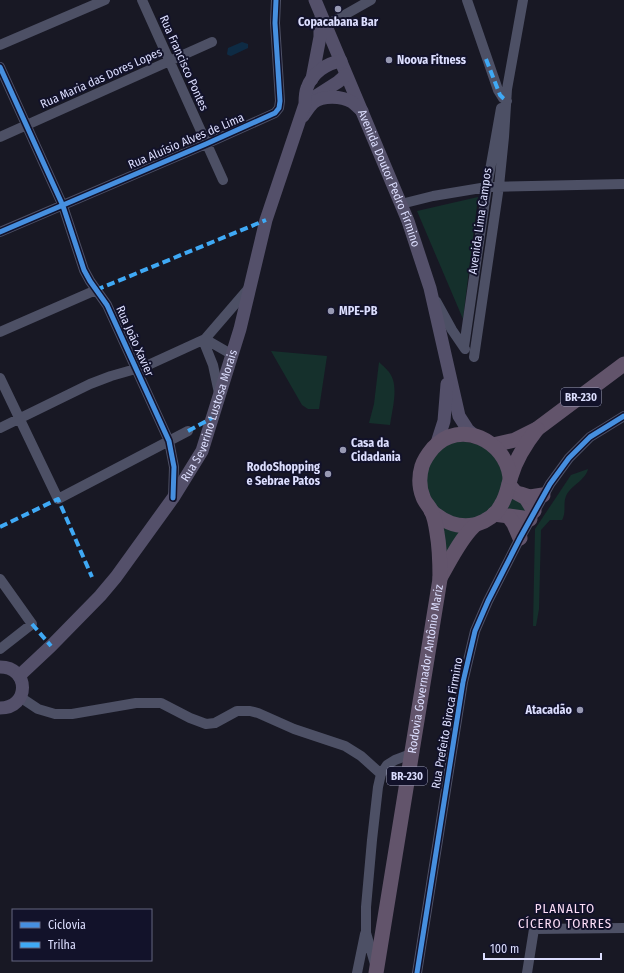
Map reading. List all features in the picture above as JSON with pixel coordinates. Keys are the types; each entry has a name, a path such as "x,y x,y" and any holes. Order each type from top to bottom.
{"highway":[{"name":"Rodovia Governador Antônio Mariz","path":"493,445 515,440 537,428 624,364"},
{"name":"Rodovia Governador Antônio Mariz","path":"440,579 462,540 474,525 487,520 501,505 513,486 521,452 537,428"},
{"name":"Rodovia Governador Antônio Mariz","path":"376,971 440,579 440,554 437,533 431,511 423,497 420,481 422,465 428,454 436,446 450,437 467,435 475,436"},
{"name":"BR-230","path":"475,436 485,439 502,454 505,459 513,486"},
{"path":"513,486 530,497 543,495"},
{"path":"494,514 509,517 532,515 526,498 513,486"},
{"name":"BR-230","path":"431,511 452,524 463,526 474,525"},
{"path":"509,517 520,538"}],"main road":[{"name":"Avenida Doutor Pedro Firmino","path":"317,6 401,204 430,288 459,416 468,430 475,436"},
{"path":"312,79 320,37 317,6"},
{"name":"Rua Severino Lustosa Morais","path":"19,676 100,596 116,577 173,498 202,451 240,329 266,220 305,104 307,87 322,68 341,61"},
{"path":"305,104 346,75"},
{"path":"300,119 317,100 330,98 343,99 352,102 362,111"},
{"name":"Avenida Doutor Pedro Firmino","path":"436,446 442,430 446,409 447,362"},
{"path":"0,667 11,669 19,676 23,686 20,697 12,706 0,708"}],"street":[{"path":"0,45 105,0"},
{"name":"Rua Francisco Pontes","path":"142,0 223,180"},
{"name":"Rua Aluísio Alves de Lima","path":"0,232 275,113 279,108 280,101 275,23 276,0"},
{"path":"325,26 371,0"},
{"path":"467,0 486,60 498,90 506,96"},
{"name":"Avenida Lima Campos","path":"506,96 499,186 474,357 464,348 474,272 487,187 506,96 523,0"},
{"name":"Rua Maria das Dores Lopes","path":"0,137 28,126 212,42"},
{"name":"Rua João Xavier","path":"0,67 63,206 84,270 107,305 169,441 174,467 173,498"},
{"path":"401,204 433,196 487,187 624,184"},
{"path":"482,218 494,219"},
{"path":"474,272 486,273"},
{"path":"0,428 90,384 146,366 204,339 249,288"},
{"path":"430,288 442,313 464,348"},
{"path":"0,332 96,290"},
{"path":"204,339 231,354"},
{"path":"204,339 215,371 219,394"},
{"path":"0,378 58,499 188,431"},
{"name":"Rua Prefeito Biroca Firmino","path":"417,973 468,658 474,631 543,495 569,458 590,437 624,416"},
{"path":"0,579 32,624 0,649"},
{"path":"20,697 38,709 55,714 72,714 136,704 161,703 190,718 206,724 215,723 237,711 250,711 294,729 345,746 361,756 381,774"},
{"path":"356,973 366,933 368,879 381,774 387,765 395,760 411,754"},
{"path":"527,973 534,929 624,928"},
{"path":"366,933 376,971"}],"green space":[{"path":"478,197 463,319 417,211"},
{"path":"271,351 327,356 319,409 308,409 302,405"},
{"path":"379,362 391,375 394,385 394,402 390,425 369,423 374,404"},
{"path":"458,440 489,447 505,475 496,507 477,519 455,520 436,509 425,490 426,468 438,449"},
{"path":"588,469 584,477 568,492 562,520 550,520 541,530 539,609 536,626 533,626 535,529 571,475"},
{"path":"511,494 527,508 526,512 510,512 507,506"},
{"path":"438,524 464,530 446,557"}],"water":[{"path":"242,42 248,44 248,48 231,56 227,54 228,48"}],"marked path":[{"path":"486,59 500,95 507,101"},
{"path":"96,290 266,220"},
{"path":"188,431 212,418"},
{"path":"0,527 58,499 92,577"},
{"path":"32,624 51,646"}],"cycle path":[{"path":"0,232 275,113 279,108 280,101 275,23 276,0"},
{"path":"0,67 63,206 84,270 107,305 169,441 174,467 173,498"},
{"path":"417,973 463,682 475,631 488,601 520,538 550,484 569,458 590,437 624,416"}],"place":[{"name":"Copacabana Bar","path":"338,9"},
{"name":"Noova Fitness","path":"389,60"},
{"name":"MPE-PB","path":"331,311"},
{"name":"Casa da Cidadania","path":"343,450"},
{"name":"RodoShopping e Sebrae Patos","path":"328,474"},
{"name":"Atacadão","path":"580,710"}],"district":[{"name":"PLANALTO CÍCERO TORRES","path":"565,916"}]}
